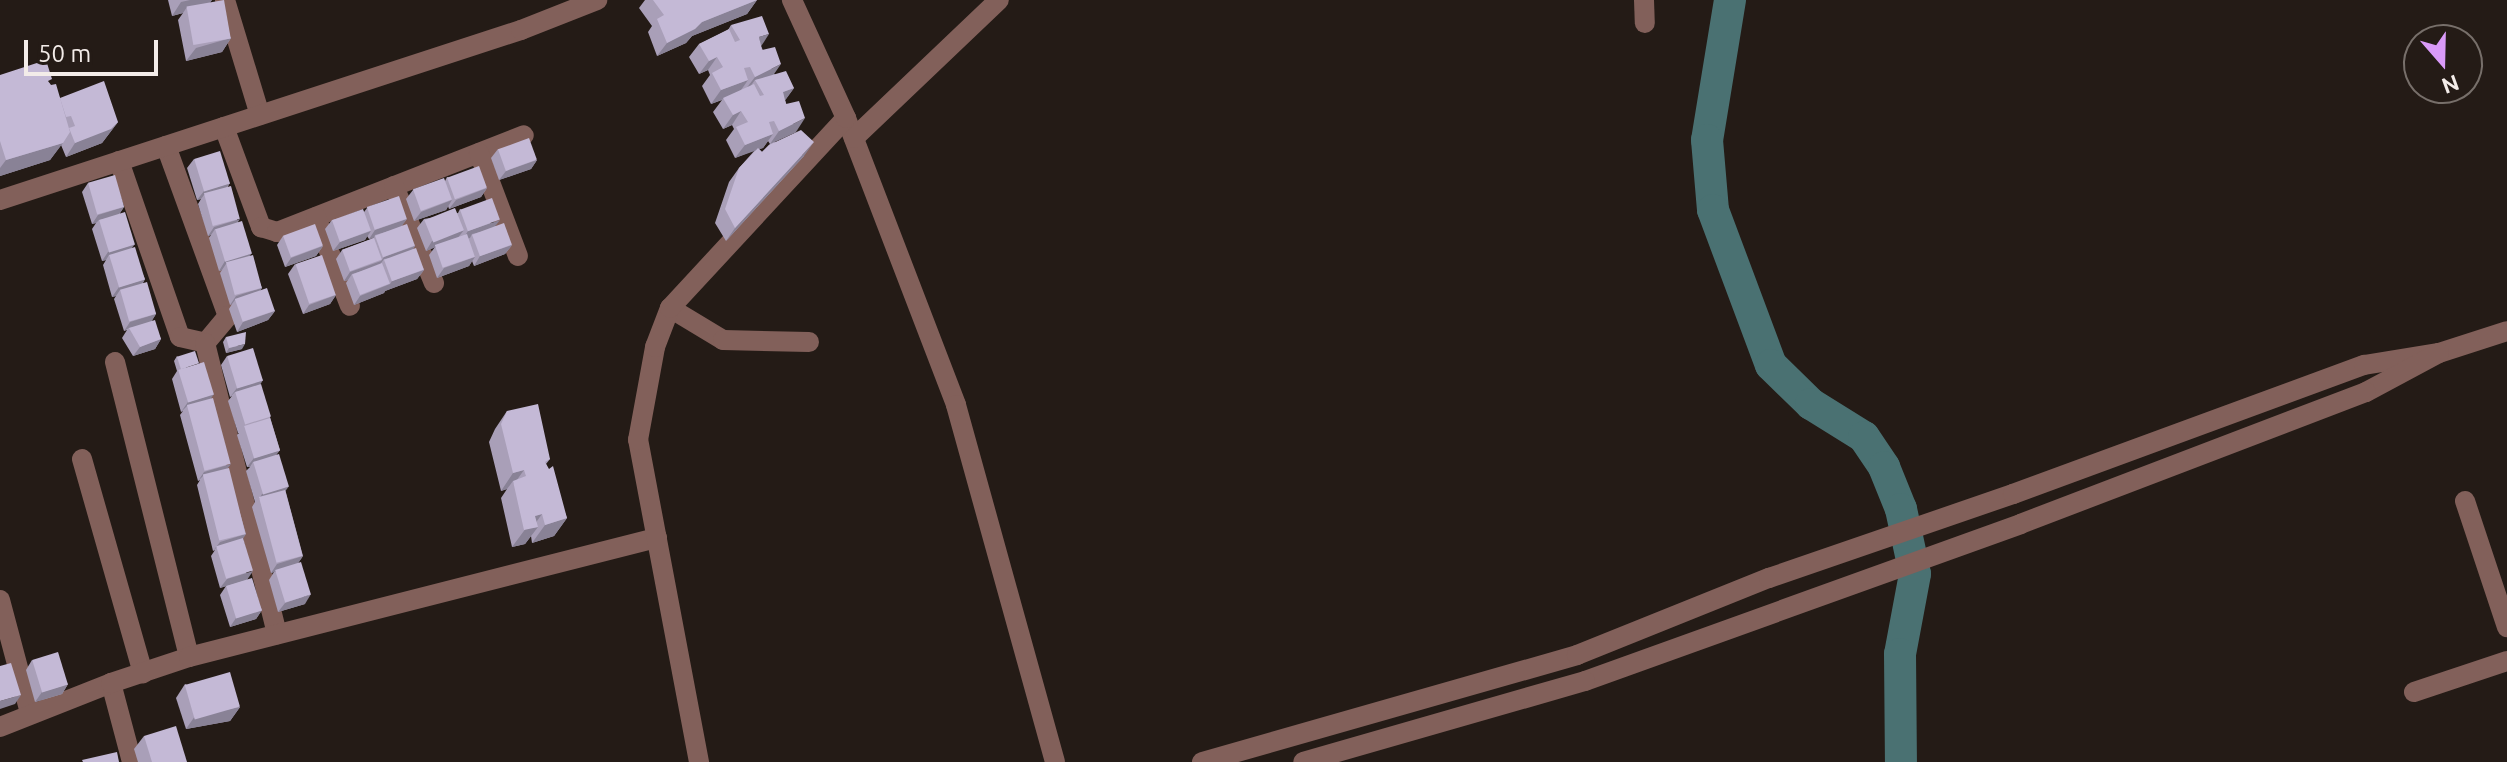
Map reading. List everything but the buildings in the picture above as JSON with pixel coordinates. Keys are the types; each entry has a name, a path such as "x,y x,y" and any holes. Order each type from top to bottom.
{"street":[{"path":"225,0 260,115"},
{"path":"0,200 521,30 597,0"},
{"path":"792,0 846,118 956,405 1055,762"},
{"path":"854,138 999,0"},
{"path":"1644,0 1645,23"},
{"path":"699,762 638,440 655,347 670,308 846,118"},
{"path":"224,127 261,227 277,232 524,135"},
{"path":"166,146 228,316 205,343"},
{"path":"479,153 518,256"},
{"path":"119,161 180,337 205,343"},
{"path":"394,186 434,283"},
{"path":"316,217 350,306"},
{"path":"670,308 723,340 809,342"},
{"path":"1202,762 1577,655 1769,578 2013,494 2364,365 2439,353 2507,331"},
{"path":"205,343 277,634"},
{"path":"1303,762 1585,681 2021,524 2366,392 2439,353"},
{"path":"115,362 189,657"},
{"path":"82,459 143,673"},
{"path":"2465,501 2507,627"},
{"path":"0,727 111,683 189,657 657,538"},
{"path":"0,600 30,713"},
{"path":"2414,692 2507,661"},
{"path":"111,683 132,762"}],"waterway":[{"path":"1730,0 1707,140 1713,210 1771,365 1811,404 1864,437 1884,467 1901,509 1915,574 1900,654 1901,762"}]}
